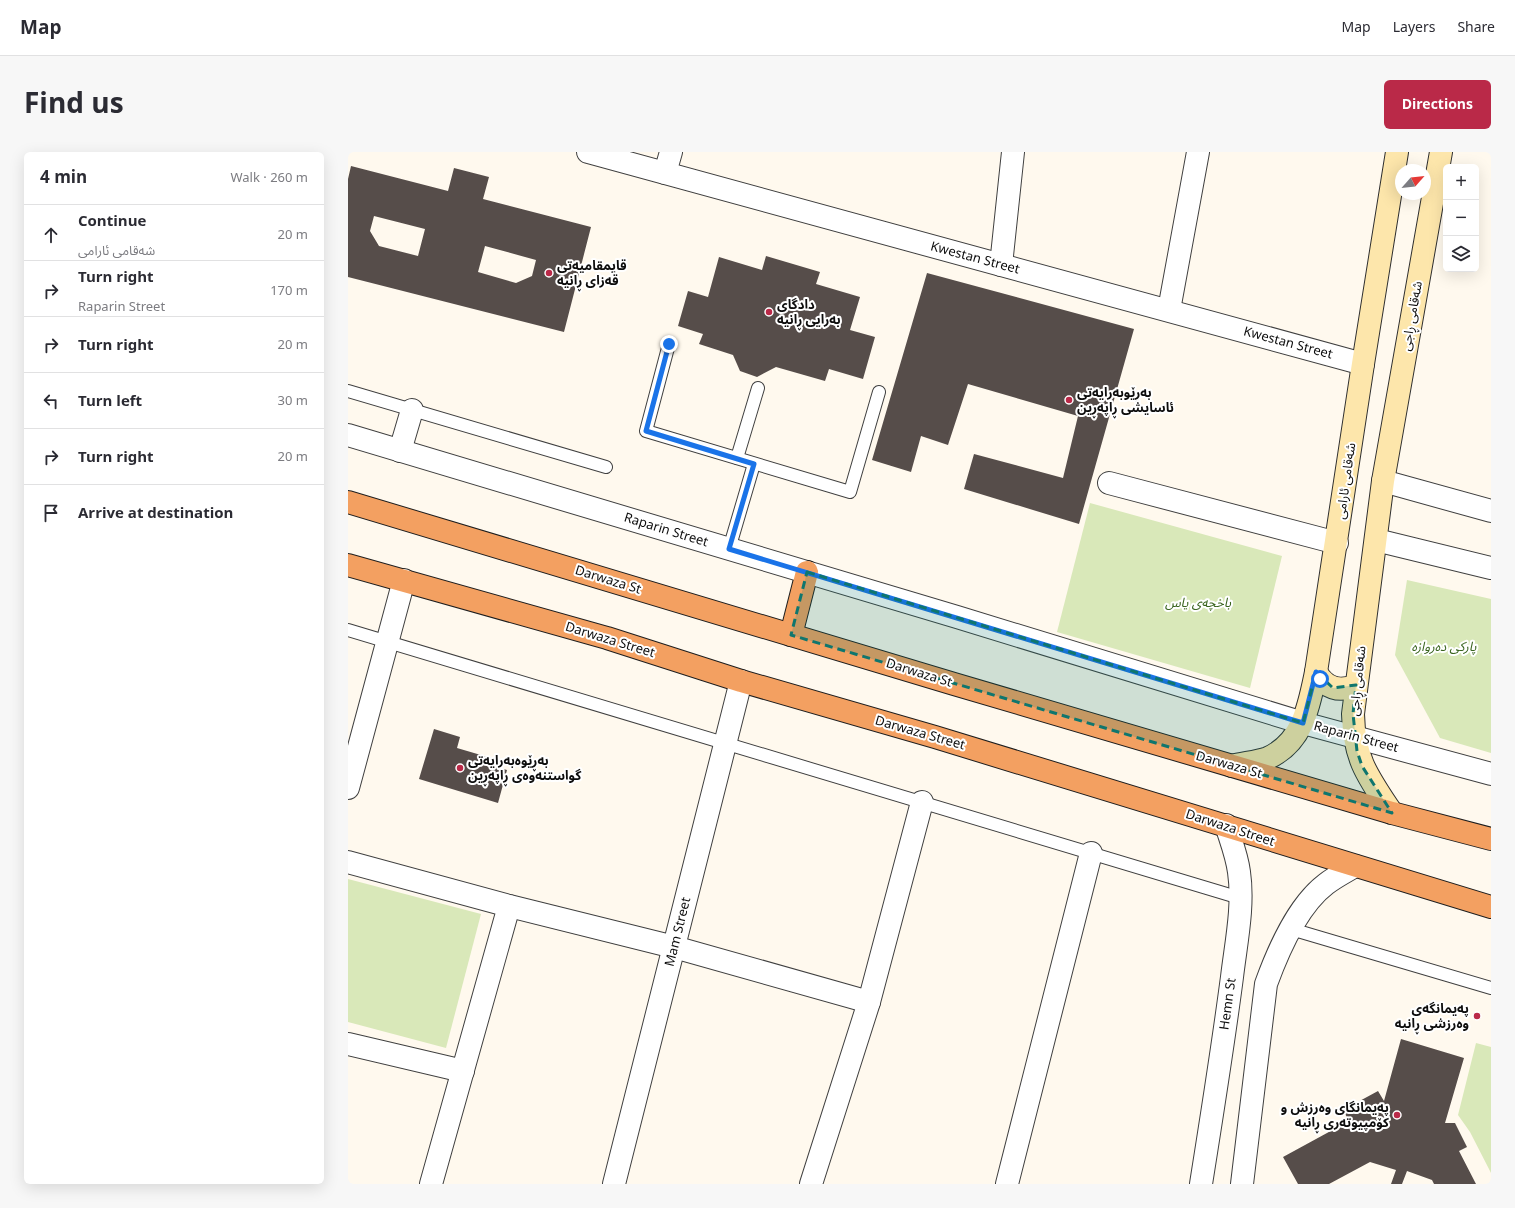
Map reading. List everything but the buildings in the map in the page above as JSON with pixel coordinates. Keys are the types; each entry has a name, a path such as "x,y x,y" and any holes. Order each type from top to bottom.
{"highway":[{"name":"Darwaza St","path":"348,502 1232,766 1392,813 1491,839"},
{"name":"Darwaza Street","path":"348,565 607,638 742,681 935,737 1491,907"},
{"path":"792,635 807,572"}],"main road":[{"name":"شەقامی ئارامی","path":"1232,766 1267,758 1282,749 1294,737 1303,723 1316,672 1397,152"},
{"name":"شەقامی ڕاجی","path":"1392,813 1362,766 1353,736 1353,714 1383,481 1441,152"},
{"path":"1316,672 1326,685 1333,688 1345,689 1356,685"}],"street":[{"name":"Kwestan Street","path":"588,152 1363,364"},
{"path":"665,173 670,152"},
{"path":"1001,265 1013,152"},
{"path":"1169,310 1198,152"},
{"path":"400,451 412,410"},
{"name":"Raparin Street","path":"348,435 807,572 1303,723 1491,774"},
{"path":"1383,481 1491,512"},
{"path":"1109,483 1337,543"},
{"path":"1376,540 1491,568"},
{"path":"348,788 386,642 404,580"},
{"name":"Mam Street","path":"614,1184 742,681"},
{"path":"816,1183 869,1002 922,802"},
{"name":"Hemn St","path":"1202,1184 1229,997 1240,898 1240,872 1226,826"},
{"path":"1007,1184 1091,853"},
{"path":"348,862 509,906 674,947 869,1002"},
{"path":"1242,1184 1266,984 1276,956 1291,929 1314,896 1326,884 1355,866"},
{"path":"431,1184 509,906"},
{"path":"348,1044 463,1071"}],"lane":[{"path":"669,344 646,431 850,492 879,392"},
{"path":"737,458 758,388"},
{"path":"348,390 606,467"},
{"path":"729,549 754,464"},
{"path":"348,630 1240,898"},
{"path":"1291,929 1491,988"}],"highlighted area":[{"path":"807,572 1303,723 1316,672 1333,688 1356,685 1353,714 1357,751 1362,766 1392,813 791,635"}],"green space":[{"name":"باخچەی یاس","path":"1090,503 1282,556 1250,688 1057,632"},
{"name":"پارکی دەروازە","path":"1407,580 1491,599 1491,753 1440,738 1395,655"},
{"path":"348,879 481,914 446,1048 348,1022"},
{"path":"1476,1043 1491,1047 1491,1173 1470,1132 1458,1115"}],"place":[{"name":"قایمقامیەتی قەزای ڕانیە","path":"549,273"},
{"name":"دادگای بەرایی ڕانیە","path":"769,312"},
{"name":"بەڕێوبەرایەتی ئاسایشی ڕاپەڕین","path":"1069,400"},
{"name":"بەڕێوەبەرایەتی گواستنەوەی ڕاپەڕین","path":"460,768"},
{"name":"پەیمانگەی وەرزشی ڕانیە","path":"1477,1016"},
{"name":"پەیمانگای وەرزش و کۆمپیوتەری ڕانیە","path":"1397,1115"}],"route":[{"path":"669,344 646,431 754,464 729,549 974,622 1303,723 1309,706 1316,672 1320,679"}]}
